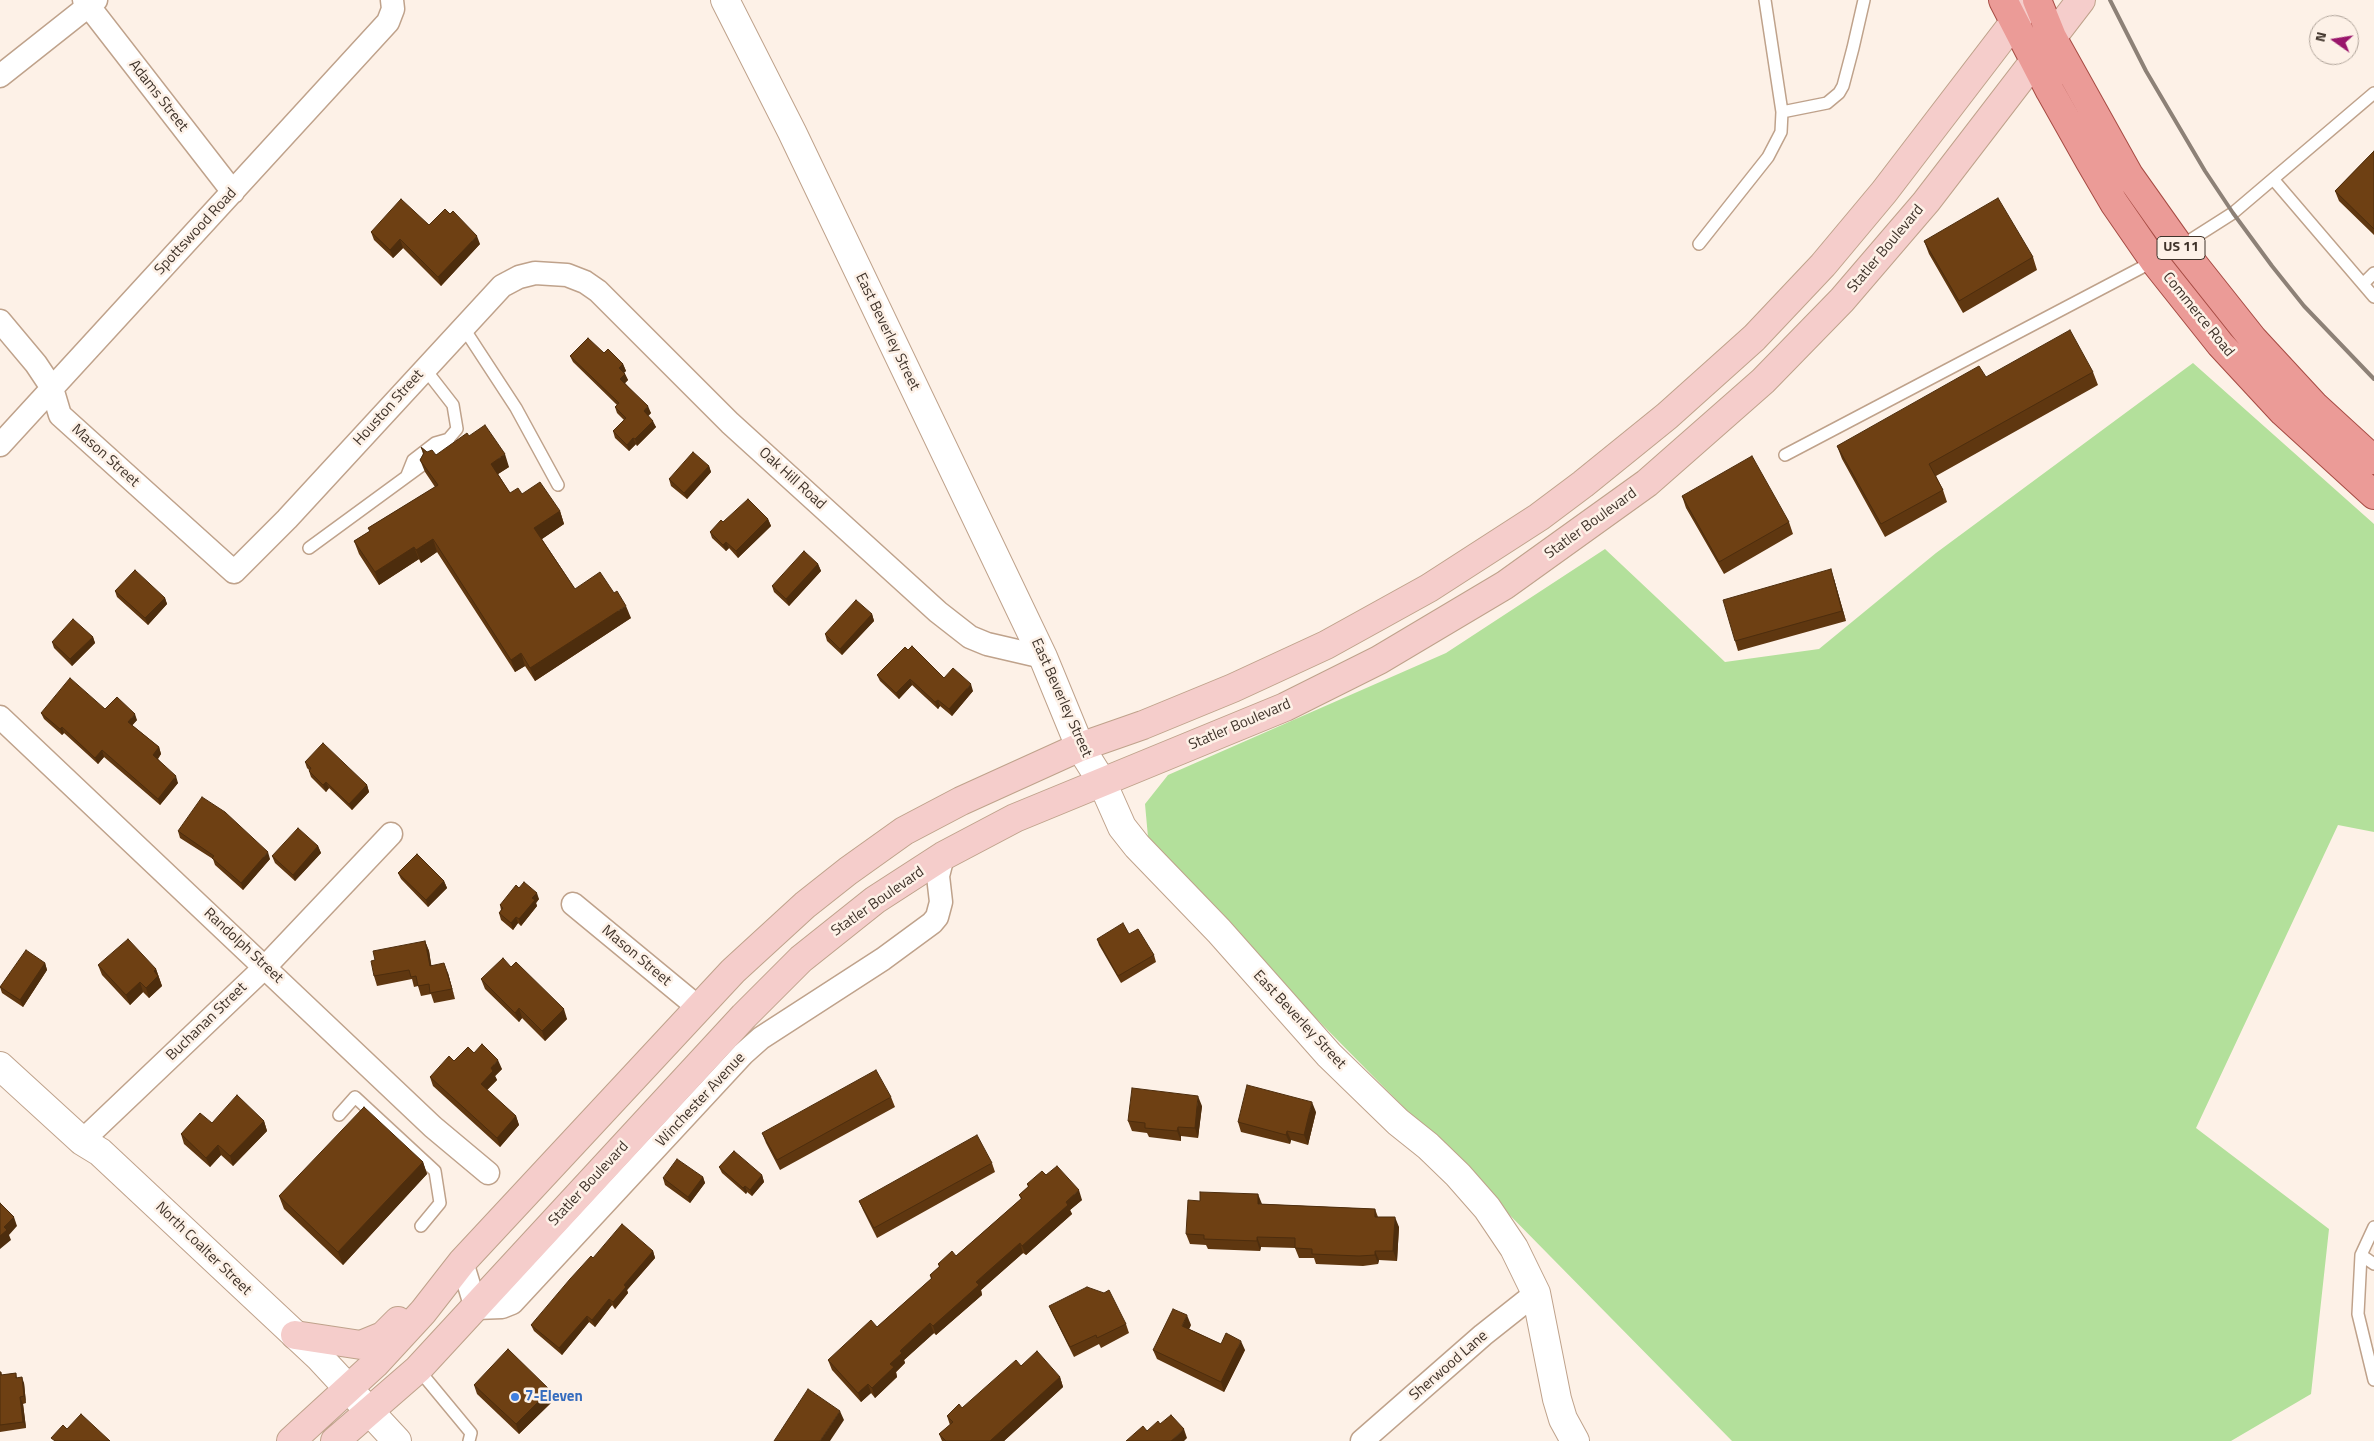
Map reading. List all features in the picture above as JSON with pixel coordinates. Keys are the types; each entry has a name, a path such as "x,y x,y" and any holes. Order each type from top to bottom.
{"main road":[{"path":"295,1335 352,1345 362,1345 383,1336 462,1262 746,958 805,905 904,831 1011,777 1233,688 1326,645 1429,588 1493,548 1590,479 1699,389 1760,332 1800,290 1884,192 2009,11 2031,0"},
{"name":"Commerce Road","path":"2037,0 2052,37 2129,175 2167,254 2220,344 2277,406 2374,495"},
{"name":"Statler Boulevard","path":"335,1441 418,1369 744,1016 801,959 875,900 943,856 1015,818 1285,707 1379,660 1505,585 1640,489 1756,388 1842,300 1926,202 2081,0"},
{"name":"Commerce Road","path":"2009,11 2034,61 2109,195 2253,339 2314,404 2374,460"},
{"path":"290,1441 348,1389 423,1312 462,1262"}],"street":[{"name":"East Beverley Street","path":"725,0 792,132 1043,657 1080,748 1102,782 1122,826 1138,846 1219,931 1329,1055 1398,1122 1428,1146 1487,1208 1514,1248 1536,1293 1560,1409 1575,1441"},
{"path":"0,76 89,2"},
{"name":"Adams Street","path":"89,2 233,192"},
{"name":"Spottswood Road","path":"0,445 233,192 391,9"},
{"name":"Houston Street","path":"234,572 288,519 502,286 535,273 559,273"},
{"name":"Oak Hill Road","path":"559,273 578,278 598,291 730,423 938,612 970,637 987,644 1043,657"},
{"name":"Mason Street","path":"0,321 36,364 52,388 60,415 234,572"},
{"name":"Randolph Street","path":"0,716 433,1127 488,1172"},
{"name":"Buchanan Street","path":"82,1141 265,967 390,834"},
{"name":"Winchester Avenue","path":"476,1308 502,1307 517,1299 749,1048 761,1038 883,959 932,923 937,917 941,902 938,876 943,856"},
{"name":"Mason Street","path":"573,904 699,1008"},
{"name":"North Coalter Street","path":"0,1066 82,1141 100,1152 295,1335 397,1441"},
{"path":"462,1262 476,1308"},
{"name":"Sherwood Lane","path":"1362,1441 1483,1336 1536,1293"}],"lane":[{"path":"1699,244 1768,157 1781,132 1782,112 1765,0"},
{"path":"1782,112 1827,103 1839,92 1843,86 1864,0"},
{"path":"1785,455 2167,254 2233,213 2374,93"},
{"path":"2273,179 2374,297"},
{"path":"2363,284 2374,273"},
{"path":"463,328 516,408 558,485"},
{"path":"425,368 453,405 457,429 433,457"},
{"path":"406,476 413,460 435,443 449,440"},
{"path":"309,548 421,466"},
{"path":"339,1115 355,1097 435,1171 440,1203 421,1226"},
{"path":"2374,1228 2361,1255 2358,1314 2374,1380"},
{"path":"2361,1255 2374,1264"},
{"path":"418,1369 471,1433 469,1441"}],"green space":[{"path":"2193,363 2374,524 2374,832 2338,825 2196,1128 2329,1229 2311,1394 2231,1441 1732,1441 1304,1006 1148,837 1145,804 1168,775 1446,653 1605,549 1725,662 1819,649 1936,553"}],"building":[{"path":"2374,151 2374,229 2335,191"},
{"path":"1998,198 2033,257 1959,301 1924,241"},
{"path":"401,199 429,225 445,209 450,214 453,211 477,236 438,277 400,239 390,250 371,232"},
{"path":"2070,330 2093,372 1929,464 1943,490 1881,524 1837,446 1979,366 1986,377"},
{"path":"588,338 604,353 608,349 623,364 619,368 625,374 620,379 648,406 644,411 653,421 627,445 613,431 626,418 615,407 619,403 570,356"},
{"path":"485,425 505,454 491,464 510,493 518,488 522,494 540,482 560,511 534,528 575,589 600,572 614,593 617,591 626,606 530,668 521,653 511,660 433,539 416,550 414,547 375,572 354,541 370,531 368,528 438,485 420,460 424,453 421,447 427,452 432,450 436,455 467,433 469,436"},
{"path":"693,452 709,466 684,493 669,479"},
{"path":"1752,456 1789,522 1719,562 1682,496"},
{"path":"748,499 768,519 736,551 726,542 723,545 710,532 721,520 723,522"},
{"path":"804,551 818,564 786,599 772,586"},
{"path":"1831,569 1842,611 1735,641 1723,600"},
{"path":"135,570 165,598 145,618 115,591"},
{"path":"856,600 872,614 840,649 825,634"},
{"path":"73,619 93,637 70,659 52,642"},
{"path":"912,646 944,678 953,668 971,684 949,709 938,700 935,702 910,679 896,693 877,675 905,647 908,650"},
{"path":"70,678 105,709 117,697 135,714 128,722 159,747 153,755 176,776 158,799 102,750 95,758 62,727 60,729 41,713"},
{"path":"323,743 367,785 349,804 326,782 323,785 309,771 311,768 305,762"},
{"path":"202,797 225,812 268,852 241,883 212,858 214,856 178,831"},
{"path":"298,828 318,846 293,875 272,856"},
{"path":"417,854 444,881 426,900 398,873"},
{"path":"524,882 537,893 532,898 535,900 519,919 516,917 511,923 499,913 503,908 500,905 516,885 519,888"},
{"path":"1123,923 1129,934 1138,929 1154,955 1118,976 1097,939"},
{"path":"128,939 156,969 154,971 158,976 146,988 140,982 126,995 98,965"},
{"path":"425,941 430,966 444,963 452,989 430,993 429,984 418,986 416,976 411,977 409,970 374,976 371,961 375,960 373,951"},
{"path":"26,950 45,963 20,1000 0,987"},
{"path":"503,958 511,967 516,962 564,1009 542,1031 519,1008 515,1013 481,979"},
{"path":"482,1044 498,1060 491,1068 493,1071 481,1084 516,1116 497,1138 430,1077 449,1056 454,1061 468,1047 474,1053"},
{"path":"876,1070 891,1097 777,1160 762,1133"},
{"path":"1247,1085 1312,1102 1304,1135 1287,1131 1286,1135 1238,1122"},
{"path":"1132,1088 1198,1096 1195,1128 1178,1127 1177,1131 1145,1128 1145,1123 1128,1121"},
{"path":"237,1095 264,1121 230,1156 218,1145 206,1158 181,1134 200,1113 212,1123"},
{"path":"364,1107 423,1162 338,1252 279,1196"},
{"path":"977,1135 992,1163 874,1228 859,1201"},
{"path":"734,1151 762,1175 750,1190 745,1186 743,1188 719,1167"},
{"path":"677,1159 703,1177 688,1197 663,1178"},
{"path":"1057,1166 1079,1190 1066,1202 1068,1205 1022,1246 1020,1243 976,1282 979,1285 933,1326 930,1323 900,1351 902,1353 890,1364 894,1367 872,1388 868,1384 858,1393 828,1360 871,1320 877,1327 932,1278 930,1275 940,1266 938,1264 952,1251 956,1256 1022,1198 1019,1195 1029,1186 1027,1184 1042,1171 1046,1175"},
{"path":"1200,1192 1258,1194 1258,1204 1375,1209 1375,1217 1395,1217 1393,1251 1375,1251 1375,1255 1359,1256 1312,1254 1312,1249 1295,1248 1295,1238 1257,1237 1257,1241 1204,1239 1204,1235 1186,1234 1188,1200 1200,1201"},
{"path":"0,1203 14,1217 4,1227 7,1230 0,1236"},
{"path":"622,1224 653,1251 624,1285 626,1287 613,1302 609,1299 592,1320 587,1316 559,1348 531,1325 570,1279 591,1256 593,1258"},
{"path":"1087,1287 1104,1293 1109,1290 1126,1324 1097,1338 1096,1335 1070,1347 1049,1306"},
{"path":"1173,1309 1187,1315 1182,1326 1221,1344 1226,1333 1241,1341 1221,1382 1153,1350"},
{"name":"7-Eleven","path":"508,1349 550,1390 516,1424 474,1385"},
{"path":"1037,1351 1060,1377 990,1441 946,1441 939,1434 953,1422 947,1416 959,1404 962,1408 1016,1360 1021,1366"},
{"path":"0,1372 1,1375 16,1373 16,1378 22,1377 24,1396 20,1397 23,1422 0,1425"},
{"path":"808,1389 840,1411 820,1441 774,1441"},
{"path":"81,1414 110,1441 55,1441 51,1438 63,1425 67,1429"},
{"path":"1171,1415 1184,1429 1171,1441 1126,1441 1143,1426 1147,1431 1158,1421 1160,1424"}],"railway":[{"path":"2110,0 2146,71 2205,171 2233,213 2304,306 2374,379"}],"place":[{"name":"7-Eleven","path":"515,1397"}]}
